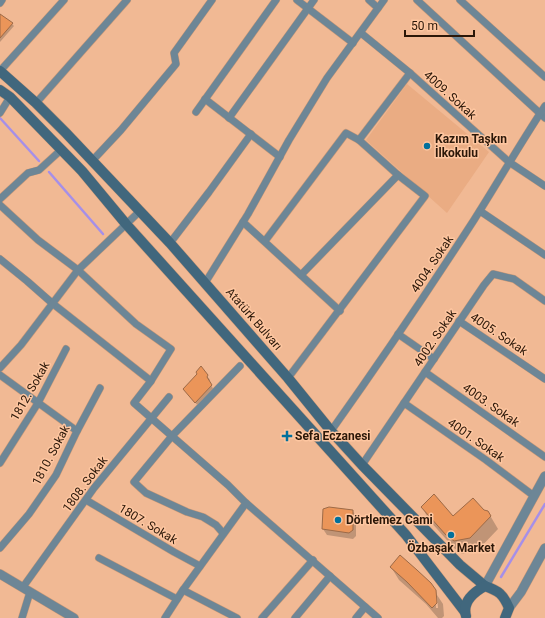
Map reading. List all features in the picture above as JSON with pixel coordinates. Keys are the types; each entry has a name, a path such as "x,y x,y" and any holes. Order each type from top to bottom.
{"main road":[{"name":"Atatürk Bulvarı","path":"0,71 36,103 170,243 288,378 331,431 362,465 460,565 485,586 497,590 505,598 509,608"},
{"path":"0,90 10,97 62,149 126,224 406,535 464,616"},
{"path":"464,616 467,602 475,591 485,586"},
{"path":"505,618 509,608"}],"street":[{"path":"0,71 64,0"},
{"path":"36,103 127,0"},
{"path":"92,161 176,64 174,53 212,0"},
{"path":"196,112 276,0"},
{"path":"297,0 353,44"},
{"path":"229,118 314,0"},
{"path":"369,0 378,8"},
{"path":"205,283 243,222 328,78 384,0"},
{"path":"417,0 542,116"},
{"path":"460,0 545,77"},
{"name":"4009. Sokak","path":"361,33 410,73 509,162 545,186"},
{"path":"359,140 410,73"},
{"path":"0,113 10,97"},
{"path":"205,99 280,157"},
{"name":"4004. Sokak","path":"331,431 480,211 509,162 542,116 545,106"},
{"path":"265,242 346,133 359,140 398,175 425,196 340,311 288,378"},
{"path":"170,243 251,134"},
{"path":"0,200 28,173 39,170 62,149"},
{"path":"301,275 398,175"},
{"path":"0,205 38,240 78,270 136,324 171,349 151,381 134,403 378,618"},
{"path":"0,368 20,345 78,270 140,211"},
{"path":"480,211 545,255"},
{"path":"243,222 340,311"},
{"path":"0,258 52,303 151,381"},
{"name":"4002. Sokak","path":"362,465 484,285 493,274 514,279 545,301"},
{"name":"4005. Sokak","path":"460,321 545,379"},
{"path":"398,334 434,359"},
{"name":"1812. Sokak","path":"0,464 38,403 66,349"},
{"path":"223,533 216,525 203,517 187,512 146,493 134,482 172,436 240,366"},
{"name":"4003. Sokak","path":"425,372 545,457"},
{"path":"0,375 77,430"},
{"name":"1810. Sokak","path":"0,548 29,514 56,475 77,430 100,388"},
{"name":"1808. Sokak","path":"22,618 27,590 86,500 169,397"},
{"name":"4001. Sokak","path":"404,403 486,460 534,496"},
{"path":"485,586 545,476"},
{"name":"1807. Sokak","path":"86,500 200,566"},
{"path":"165,618 223,533 246,503"},
{"path":"509,608 521,592 545,548"},
{"path":"99,558 177,599"},
{"path":"262,618 313,560"},
{"path":"0,574 72,617"},
{"path":"295,618 330,576"},
{"path":"183,590 237,618"},
{"path":"356,618 365,607"}],"shaded area":[{"name":"Kazım Taşkın İlkokulu","path":"407,84 489,152 447,213 366,140"}],"building":[{"path":"0,14 13,23 0,38"},
{"path":"201,366 208,375 207,377 212,385 195,403 183,389 197,374 196,372"},
{"path":"434,494 453,516 473,498 484,510 488,511 491,516 470,538 454,541 446,535 421,507"},
{"name":"Dörtlemez Cami","path":"329,507 353,510 353,530 349,533 322,529 323,509"},
{"path":"400,555 431,583 436,590 437,603 432,608 390,567"}],"waterway":[{"path":"0,118 39,161"},
{"path":"49,172 103,234"},
{"path":"501,577 545,504"}],"place":[{"name":"Kazım Taşkın İlkokulu","path":"427,146"},
{"name":"Sefa Eczanesi","path":"287,436"},
{"name":"Dörtlemez Cami","path":"338,520"},
{"name":"Özbaşak Market","path":"451,535"}]}
